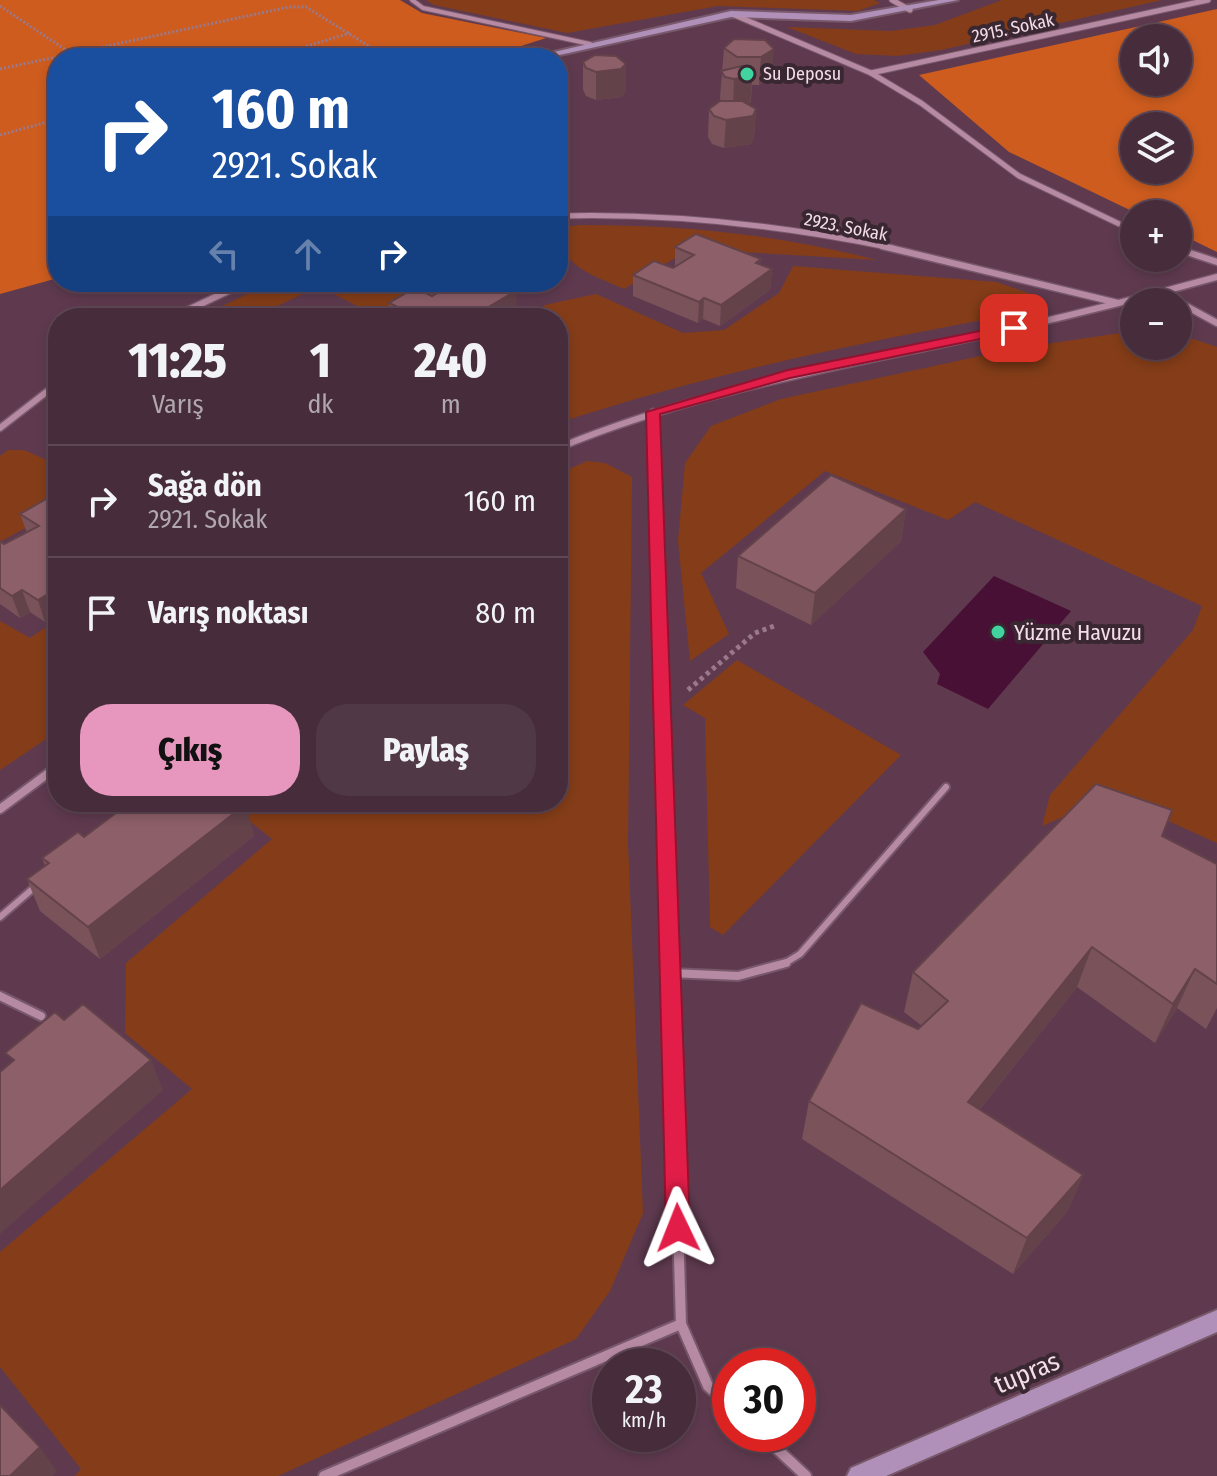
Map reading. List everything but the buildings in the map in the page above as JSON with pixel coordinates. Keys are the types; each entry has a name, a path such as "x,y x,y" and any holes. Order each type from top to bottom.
{"street":[{"path":"892,0 910,10"},
{"path":"568,49 731,14 851,18 954,0"},
{"name":"2915. Sokak","path":"871,73 1208,0"},
{"path":"731,14 871,73 921,103 1019,176 1120,224"},
{"name":"2923. Sokak","path":"568,216 655,215 769,227 974,265 1120,303"},
{"path":"1192,254 1217,262"},
{"path":"1179,288 1217,277"},
{"path":"192,308 226,292"},
{"path":"568,444 653,412 788,375 1120,305"},
{"path":"1192,309 1217,323"},
{"path":"0,428 48,391"},
{"path":"653,412 681,1324 712,1390"},
{"path":"0,809 48,773"},
{"name":"tupras","path":"859,1476 1217,1321"},
{"path":"324,1476 681,1324"},
{"path":"780,1452 806,1476"}],"lane":[{"path":"412,0 423,8 590,44"},
{"path":"671,973 729,978 754,975 789,962 800,954 946,787"},
{"path":"0,917 48,875"},
{"path":"0,996 41,1016"}],"path":[{"path":"0,6 63,48"},
{"path":"100,48 289,7 306,7 373,48"},
{"path":"301,48 351,33"},
{"path":"0,69 48,59"},
{"path":"0,135 48,122"},
{"path":"662,712 755,633 777,625"}],"shaded area":[{"path":"0,0 400,0 422,13 546,38 515,48 48,48 48,281 0,294"},
{"path":"426,0 874,0 880,3 858,11 718,6 567,33 434,5"},
{"path":"1002,0 1162,0 941,50 897,56 856,54 787,27 891,31 935,25"},
{"path":"1217,9 1217,252 1192,240 1192,200 1120,200 1120,205 1009,152 919,75 1120,30 1120,96 1192,96 1192,24 1149,24"},
{"path":"568,227 656,227 729,233 877,260 690,249 624,289 590,274 571,261 568,257"},
{"path":"793,266 996,282 1031,294 1045,309 799,357 678,387 568,420 568,308 542,308 545,305 596,294 683,333 724,330 779,293"},
{"path":"251,292 305,293 273,308 219,308"},
{"path":"330,292 415,292 425,299 404,308 361,308"},
{"path":"1120,333 1120,360 1192,360 1192,339 1217,347 1217,843 1113,796 1042,826 1050,795 1193,630 1202,606 975,502 948,520 825,471 701,573 729,634 690,661 678,541 685,463 711,426 781,399 1013,349"},
{"path":"8,450 24,450 48,461 48,516 0,542 0,456"},
{"path":"587,461 605,463 632,477 628,843 643,1213 610,1291 576,1339 278,1476 75,1476 81,1469 0,1367 0,1252 192,1089 125,1033 126,963 272,839 238,812 568,812 568,470"},
{"name":"Yüzme Havuzu","path":"994,576 1071,611 988,709 937,684 940,674 923,652"},
{"path":"0,621 30,638 48,626 48,738 0,770"},
{"path":"737,660 901,755 723,935 710,927 705,718 683,705"}],"place":[{"name":"Su Deposu","path":"747,74"},
{"name":"Yüzme Havuzu","path":"998,632"}],"route":[{"path":"678,1228 653,412 788,375 1014,328"}]}
